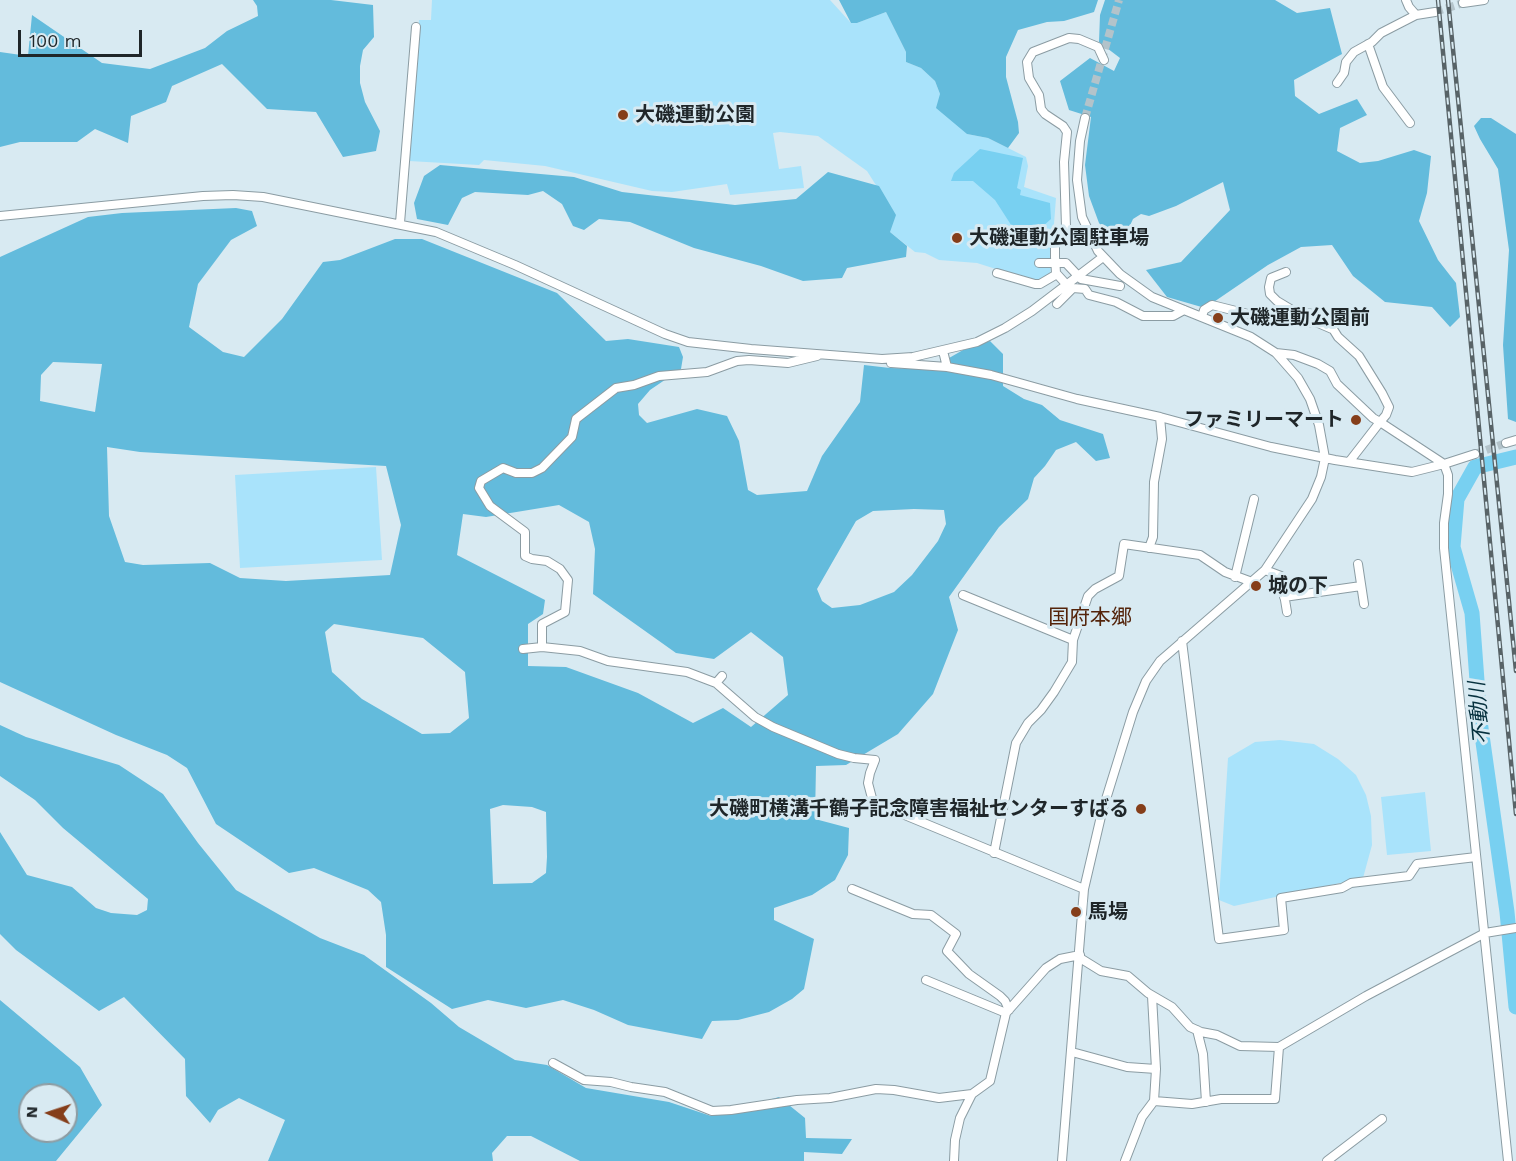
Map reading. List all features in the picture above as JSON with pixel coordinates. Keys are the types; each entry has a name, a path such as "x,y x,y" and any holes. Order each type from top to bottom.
{"street":[{"path":"1406,0 1409,8 1416,15"},
{"path":"1463,3 1484,0"},
{"path":"1337,83 1344,74 1346,62 1353,52 1368,44 1381,33 1416,15 1435,12"},
{"path":"400,223 416,27"},
{"path":"1066,284 1057,274 1055,246 1066,227 1064,162 1066,132 1063,126 1041,109 1039,95 1029,78 1027,62 1032,52 1069,38 1079,39 1098,47 1104,60"},
{"path":"1368,44 1383,87 1410,123"},
{"path":"1062,1161 1084,889 1102,812 1133,711 1146,681 1160,661 1265,570 1312,499 1321,477 1324,458 1319,426 1310,399 1298,378 1276,353 1251,337 1146,294 1103,257 1088,232 1082,217 1079,199 1078,161 1085,118"},
{"path":"0,216 153,200 234,195 263,197 436,232 665,334 688,342 882,359 913,357 977,342 1032,311 1103,257"},
{"path":"1038,263 1066,262 1081,279 1120,286"},
{"path":"1286,272 1271,278 1270,294 1292,310 1322,316 1328,321 1332,329 1359,356 1389,407 1348,462"},
{"path":"997,273 1035,284 1040,284 1057,274"},
{"path":"1057,304 1073,288 1085,289 1089,295 1116,302 1143,316 1173,316 1184,310"},
{"path":"1202,317 1204,310 1212,305 1268,319 1318,323 1332,329"},
{"path":"943,351 947,366"},
{"path":"1276,353 1294,355 1330,371 1347,394 1380,422 1444,464 1448,475 1444,548 1508,1161"},
{"path":"542,647 542,624 565,612 568,580 560,569 547,561 525,556 525,532 490,506 479,488 481,481 503,468 516,473 532,472 542,468 572,437 576,419 616,388 634,385 659,376 707,372 737,361 788,363 827,354"},
{"path":"882,359 892,363 947,366 991,375 1077,399 1160,417 1274,447 1348,462 1412,472 1475,454"},
{"path":"1149,548 1153,537 1154,482 1162,439 1160,417"},
{"path":"1506,443 1516,440"},
{"path":"1235,577 1254,499"},
{"path":"994,853 1016,743 1028,723 1054,692 1072,662 1073,640 1088,596 1095,589 1119,576 1124,544 1200,555 1235,577 1252,582"},
{"path":"1358,564 1364,604"},
{"path":"1265,570 1281,576 1287,612"},
{"path":"1284,597 1361,585"},
{"path":"963,595 1073,640"},
{"path":"1182,641 1219,939 1284,930 1281,898 1342,888 1351,883 1409,876 1417,864 1476,857"},
{"path":"523,650 542,647 580,651 608,661 687,672 719,680 755,717 772,727 838,754 875,760 868,783 873,802 1084,889"},
{"path":"852,889 913,914 931,915 956,934 947,951 969,974 1005,1001 1007,1011 990,1081 972,1094 960,1118 955,1140 957,1159"},
{"path":"1007,1011 1046,968 1060,959 1080,956 1101,971 1128,976 1152,996 1172,1007 1190,1027 1217,1035 1240,1046 1279,1047 1366,996 1485,933 1516,928"},
{"path":"926,980 1007,1011"},
{"path":"1125,1161 1142,1117 1154,1101 1156,1069 1152,996"},
{"path":"1197,1030 1203,1054 1206,1101"},
{"path":"1154,1101 1192,1104 1221,1099 1275,1099 1279,1047"},
{"path":"1072,1052 1127,1067 1156,1069"},
{"path":"553,1063 584,1080 611,1082 665,1092 712,1111 830,1098 876,1089 939,1098 972,1094"},
{"path":"1328,1161 1382,1119"}],"shaded area":[{"path":"253,0 331,0 373,5 374,37 363,50 360,83 365,102 380,131 376,151 343,157 316,112 267,109 222,64 172,86 166,102 131,116 128,143 95,129 77,142 20,142 0,147 0,52 28,56 32,15 102,63 150,69 205,48 227,31 258,16 257,6"},
{"name":"大磯運動公園","path":"432,0 830,0 851,23 886,12 906,52 906,62 921,68 935,81 940,94 967,134 988,138 1026,157 1028,166 1024,187 1056,198 1050,276 1040,283 977,263 939,260 925,253 915,252 890,232 886,201 867,171 818,136 773,133 779,169 801,166 804,188 730,195 727,184 672,192 652,191 545,166 484,160 479,165 409,161 419,20 431,20"},
{"path":"839,0 1098,0 1094,12 1064,21 1047,22 1018,30 1006,57 1006,77 1019,133 1008,148 988,138 967,134 936,108 940,94 935,81 921,68 906,62 906,52 886,12 851,23"},
{"path":"1105,0 1275,0 1297,13 1330,8 1342,54 1294,80 1295,96 1319,114 1357,99 1367,115 1340,128 1337,151 1360,163 1378,161 1414,150 1431,156 1427,193 1419,221 1438,260 1456,283 1460,317 1450,327 1432,307 1385,302 1353,276 1332,245 1301,247 1268,265 1205,308 1167,297 1146,270 1181,262 1230,210 1223,182 1176,206 1149,216 1141,214 1133,219 1120,240 1099,223 1089,196 1085,165 1091,117 1069,110 1060,81 1090,58 1114,71 1120,58 1099,42 1100,15"},
{"path":"1481,118 1491,118 1516,134 1516,422 1508,419 1503,345 1509,250 1498,169 1474,126"},
{"path":"980,149 1023,158 1017,188 1021,190 1020,195 1050,203 1051,219 1043,226 1021,233 1015,231 995,200 973,181 951,181 954,173"},
{"path":"440,165 574,177 622,192 735,205 796,199 828,172 879,186 896,215 890,232 907,246 906,257 847,268 842,278 803,281 761,266 694,248 630,222 599,219 584,230 573,226 562,204 543,191 528,195 475,192 462,198 448,225 417,219 414,203 424,176"},
{"path":"236,208 252,211 257,226 231,240 198,284 189,327 223,352 244,357 282,319 323,262 340,260 395,239 422,239 557,293 606,341 628,339 679,347 683,357 681,369 650,390 638,404 639,415 647,423 697,409 727,416 739,441 748,490 757,495 807,491 822,456 860,402 864,365 930,369 963,350 990,341 1003,354 1003,386 1024,399 1042,405 1060,420 1103,434 1110,458 1096,461 1076,442 1056,450 1034,478 1028,499 999,527 949,597 958,630 933,694 898,734 846,765 816,766 815,819 849,828 848,855 835,880 812,895 774,908 774,920 814,939 804,989 769,1012 738,1020 712,1021 702,1039 628,1025 563,1000 526,1008 488,1000 452,1009 386,967 386,935 381,902 368,890 314,868 289,873 216,824 187,768 167,755 116,735 0,682 0,257 88,217 122,213","holes":["53,362 102,364 95,412 40,401 41,375","107,447 140,452 386,466 401,525 390,575 286,581 240,578 210,563 143,565 125,562 109,516","559,505 589,522 595,549 593,594 676,653 714,659 751,632 783,657 788,695 751,727 723,708 693,723 638,693 566,667 528,666 528,624 543,614 545,600 457,555 463,514 486,517","914,509 944,510 946,524 938,541 912,575 894,592 860,605 832,608 822,601 817,589 856,521 873,511","334,624 423,638 465,672 469,718 450,733 422,734 362,699 332,672 325,632","503,805 532,807 546,812 546,873 532,883 493,884 490,809"]},
{"path":"376,467 382,560 240,568 235,475"},
{"path":"0,725 26,737 119,765 163,794 236,890 320,938 364,955 431,1003 459,1027 515,1060 547,1065 586,1088 669,1102 711,1116 779,1097 805,1118 806,1138 852,1139 842,1154 804,1152 804,1161 580,1161 531,1136 507,1136 492,1153 493,1161 268,1161 285,1120 239,1098 218,1110 210,1123 186,1096 185,1059 124,997 99,1011 16,950 0,934 0,832 27,875 72,887 96,908 111,913 137,915 147,910 148,899 63,828 35,800 0,776"},
{"path":"1280,740 1314,744 1338,759 1356,775 1366,795 1371,816 1372,845 1363,878 1234,906 1219,900 1228,758 1255,742"},
{"path":"1425,792 1431,851 1387,855 1381,797"},
{"path":"0,1000 80,1067 102,1105 78,1134 78,1083 18,1083 18,1143 71,1143 56,1161 0,1161"}],"waterway":[{"name":"不動川","path":"1516,457 1475,467 1457,499 1453,547 1472,613 1480,721 1507,912 1516,1007"}],"tunnel":[{"path":"1085,118 1119,0"},
{"path":"1435,12 1463,3"},
{"path":"1475,454 1506,443"}],"railway":[{"path":"1438,0 1516,814"},
{"path":"1448,0 1516,671"}],"place":[{"name":"大磯運動公園","path":"623,115"},
{"name":"大磯運動公園駐車場","path":"957,238"},
{"name":"大磯運動公園前","path":"1218,318"},
{"name":"ファミリーマート","path":"1356,420"},
{"name":"城の下","path":"1256,586"},
{"name":"大磯町横溝千鶴子記念障害福祉センターすばる","path":"1141,809"},
{"name":"馬場","path":"1076,912"}],"district":[{"name":"国府本郷","path":"1090,618"}]}
